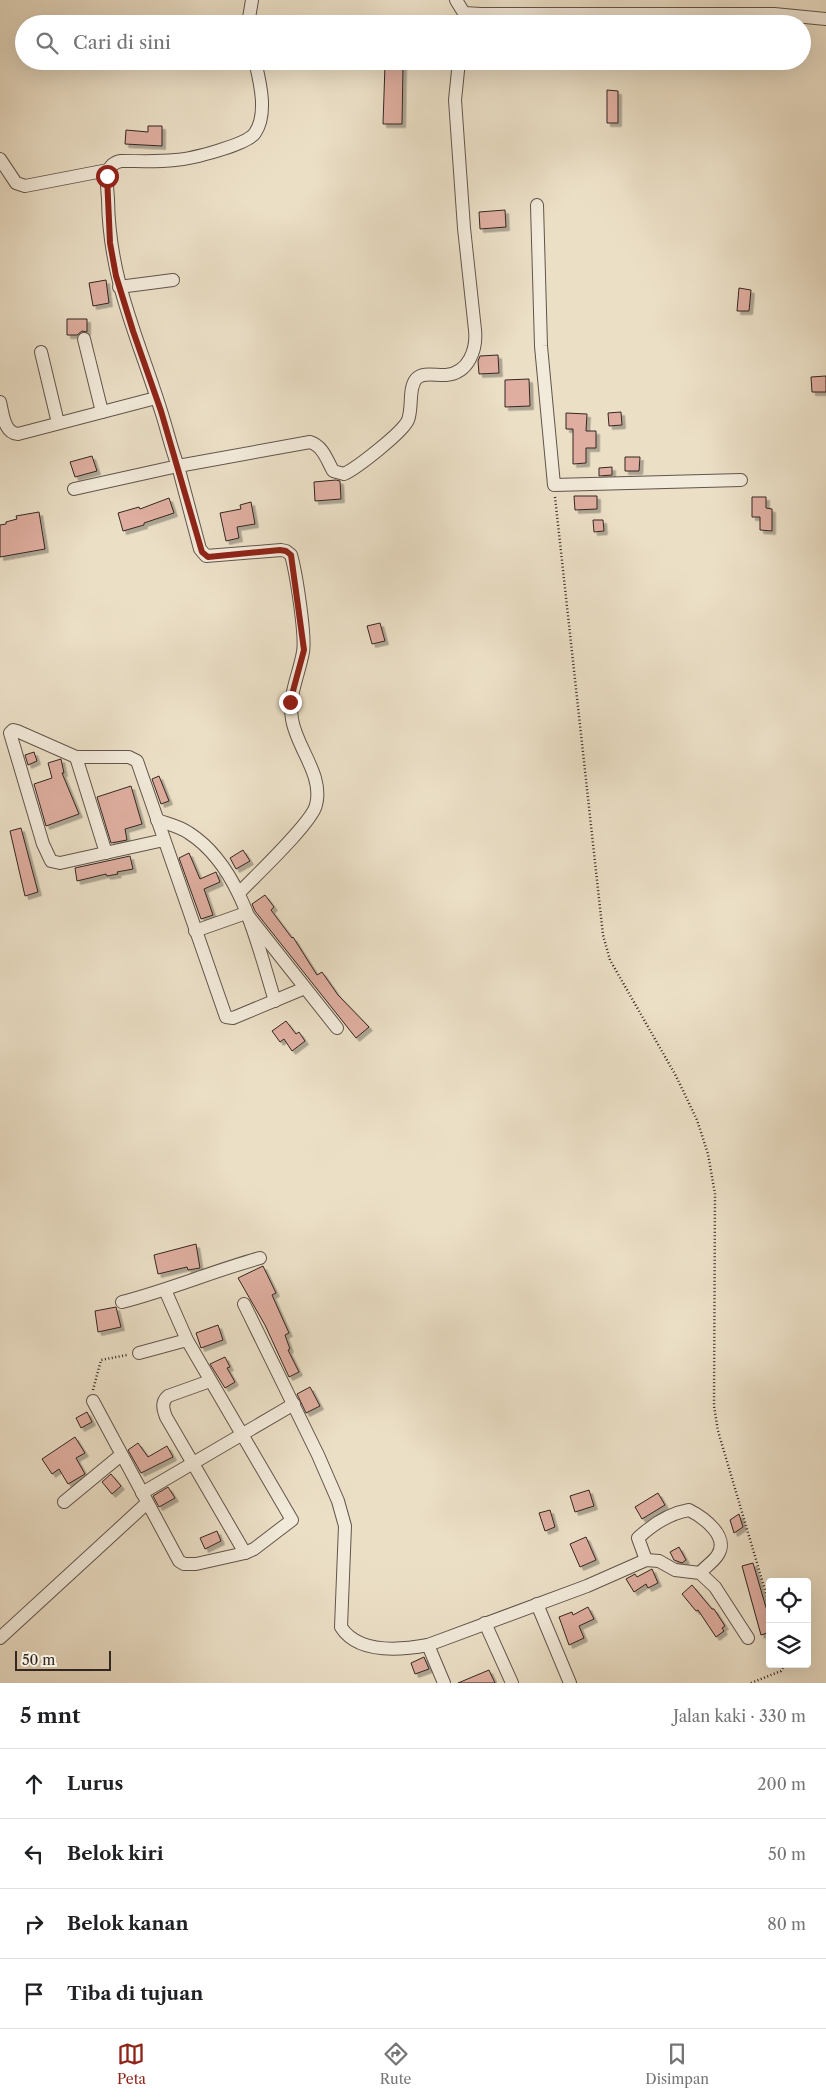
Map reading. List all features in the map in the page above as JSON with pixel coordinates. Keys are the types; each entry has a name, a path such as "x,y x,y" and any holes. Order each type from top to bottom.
{"street":[{"path":"250,15 252,0"},
{"path":"456,0 463,15"},
{"path":"477,15 784,15"},
{"path":"811,18 826,19"},
{"path":"0,159 16,183 25,186 108,170 115,162 176,160 237,145 255,134 261,113 256,70"},
{"path":"74,489 178,466 310,442 321,448 333,472 344,474 369,457 404,427 410,412 412,392 416,379 426,375 448,375 459,371 468,363 474,353 476,342 464,228 455,100 458,70"},
{"path":"108,170 110,243 120,287 178,466 203,554 208,557 284,550 291,555 294,566 304,650 292,692 290,708 294,727 316,782 316,806 305,824 239,893"},
{"path":"537,204 541,346 554,485 741,480"},
{"path":"120,287 173,280"},
{"path":"84,339 102,412"},
{"path":"41,352 58,423"},
{"path":"0,402 2,418 7,429 18,434 156,398"},
{"path":"164,840 60,863 51,861 43,844 10,733 13,730 17,731 76,757 134,758 137,761 226,1017 233,1018 305,988"},
{"path":"76,757 106,853"},
{"path":"157,820 176,826 198,839 226,868 239,893 275,1001"},
{"path":"195,931 246,913"},
{"path":"246,913 337,1028"},
{"path":"122,1302 165,1290 214,1271 260,1258"},
{"path":"93,1401 178,1561 184,1564 196,1564 245,1553 254,1549 292,1520 241,1436 187,1340 165,1290"},
{"path":"244,1304 294,1404 335,1494 345,1526 341,1627 346,1635 355,1641 384,1650 403,1650 428,1645 587,1586 646,1560 659,1561 675,1570 700,1573 715,1587 748,1638"},
{"path":"139,1353 187,1340"},
{"path":"210,1381 168,1396 163,1402 166,1417 245,1553"},
{"path":"0,1638 145,1498 192,1464 294,1404"},
{"path":"64,1502 122,1455"},
{"path":"646,1560 638,1538 678,1512 689,1510 701,1516 713,1526 721,1542 719,1555 700,1573"},
{"path":"537,1604 570,1683"},
{"path":"485,1623 512,1683"},
{"path":"428,1645 444,1683"}],"path":[{"path":"554,485 603,935 610,960 676,1076 697,1120 708,1154 715,1194 714,1390 716,1418 766,1593"},
{"path":"93,1401 92,1396 102,1360 139,1353"},
{"path":"751,1683 781,1671 783,1668"}],"building":[{"path":"385,70 403,70 402,124 383,124"},
{"path":"607,90 618,91 618,123 607,123"},
{"path":"148,126 162,126 162,146 125,144 126,130 148,132"},
{"path":"505,210 506,227 480,229 479,212"},
{"path":"106,280 109,303 93,306 89,283"},
{"path":"739,288 751,290 749,311 737,311"},
{"path":"67,319 87,319 87,332 82,331 77,335 67,335"},
{"path":"498,355 499,373 479,374 478,361 480,356"},
{"path":"826,376 826,392 812,392 811,377"},
{"path":"529,379 530,406 505,407 505,380"},
{"path":"621,412 622,425 609,426 608,413"},
{"path":"566,413 587,414 586,431 596,431 596,448 586,448 586,463 573,464 573,429 566,429"},
{"path":"92,456 97,471 75,477 70,462"},
{"path":"625,457 640,457 639,471 625,471"},
{"path":"612,467 612,475 599,476 599,468"},
{"path":"340,481 341,499 315,501 314,482"},
{"path":"574,496 597,496 597,509 575,510"},
{"path":"752,497 766,497 766,508 772,509 772,531 760,530 760,517 752,517"},
{"path":"169,498 174,513 123,531 118,513 139,507 140,509"},
{"path":"251,502 255,524 237,527 239,538 226,541 220,513 241,509 240,505"},
{"path":"39,512 45,549 0,557 0,525 17,519 16,516"},
{"path":"593,520 603,520 604,531 594,532"},
{"path":"380,623 385,641 372,644 367,626"},
{"path":"34,752 37,761 28,765 25,755"},
{"path":"61,759 64,773 62,773 79,814 46,826 34,784 52,778 48,763"},
{"path":"159,776 169,801 161,804 152,779"},
{"path":"131,786 142,824 125,829 127,840 111,843 97,797"},
{"path":"21,828 38,892 25,896 10,831"},
{"path":"243,850 250,861 236,869 230,858"},
{"path":"189,853 200,879 216,872 220,882 204,889 213,915 201,919 179,858"},
{"path":"130,856 133,869 117,872 118,874 107,876 106,874 77,881 75,868"},
{"path":"265,895 274,907 271,910 293,937 317,975 322,972 338,995 369,1027 356,1038 255,911 252,904"},
{"path":"286,1021 296,1034 299,1032 305,1041 292,1051 284,1039 280,1042 272,1031"},
{"path":"196,1244 200,1268 188,1270 187,1267 158,1274 154,1255"},
{"path":"263,1266 276,1293 272,1295 289,1333 285,1335 290,1349 288,1350 299,1372 289,1377 265,1325 238,1278"},
{"path":"116,1307 121,1327 98,1332 95,1311"},
{"path":"218,1325 223,1340 201,1348 196,1333"},
{"path":"225,1357 230,1367 227,1368 235,1382 225,1388 210,1364"},
{"path":"310,1387 320,1406 306,1413 297,1394"},
{"path":"87,1412 92,1422 81,1428 76,1418"},
{"path":"75,1437 85,1453 76,1458 85,1474 68,1484 59,1469 52,1474 42,1459"},
{"path":"138,1443 148,1457 167,1446 173,1457 141,1473 128,1450"},
{"path":"111,1474 121,1486 112,1494 102,1482"},
{"path":"168,1487 175,1498 159,1507 153,1496"},
{"path":"589,1490 594,1506 575,1512 570,1496"},
{"path":"658,1493 665,1505 642,1519 635,1507"},
{"path":"550,1510 555,1527 545,1531 539,1513"},
{"path":"739,1514 743,1527 734,1533 730,1520"},
{"path":"217,1531 221,1541 205,1549 200,1538"},
{"path":"586,1537 596,1560 580,1567 570,1544"},
{"path":"679,1547 686,1560 682,1563 674,1560 670,1552"},
{"path":"753,1563 766,1607 766,1633 761,1635 742,1566"},
{"path":"652,1569 658,1583 648,1588 646,1584 634,1592 626,1579 635,1574 637,1577"},
{"path":"692,1585 714,1609 725,1626 722,1628 724,1631 716,1637 698,1610 696,1611 682,1594"},
{"path":"588,1607 594,1619 579,1626 584,1638 569,1645 559,1617 572,1612 573,1615"},
{"path":"424,1657 429,1669 415,1674 411,1663"},
{"path":"489,1670 495,1683 458,1683"}],"route":[{"path":"107,176 110,243 116,276 170,438 200,549 208,557 280,550 289,552 291,555 304,650 290,702"}]}
